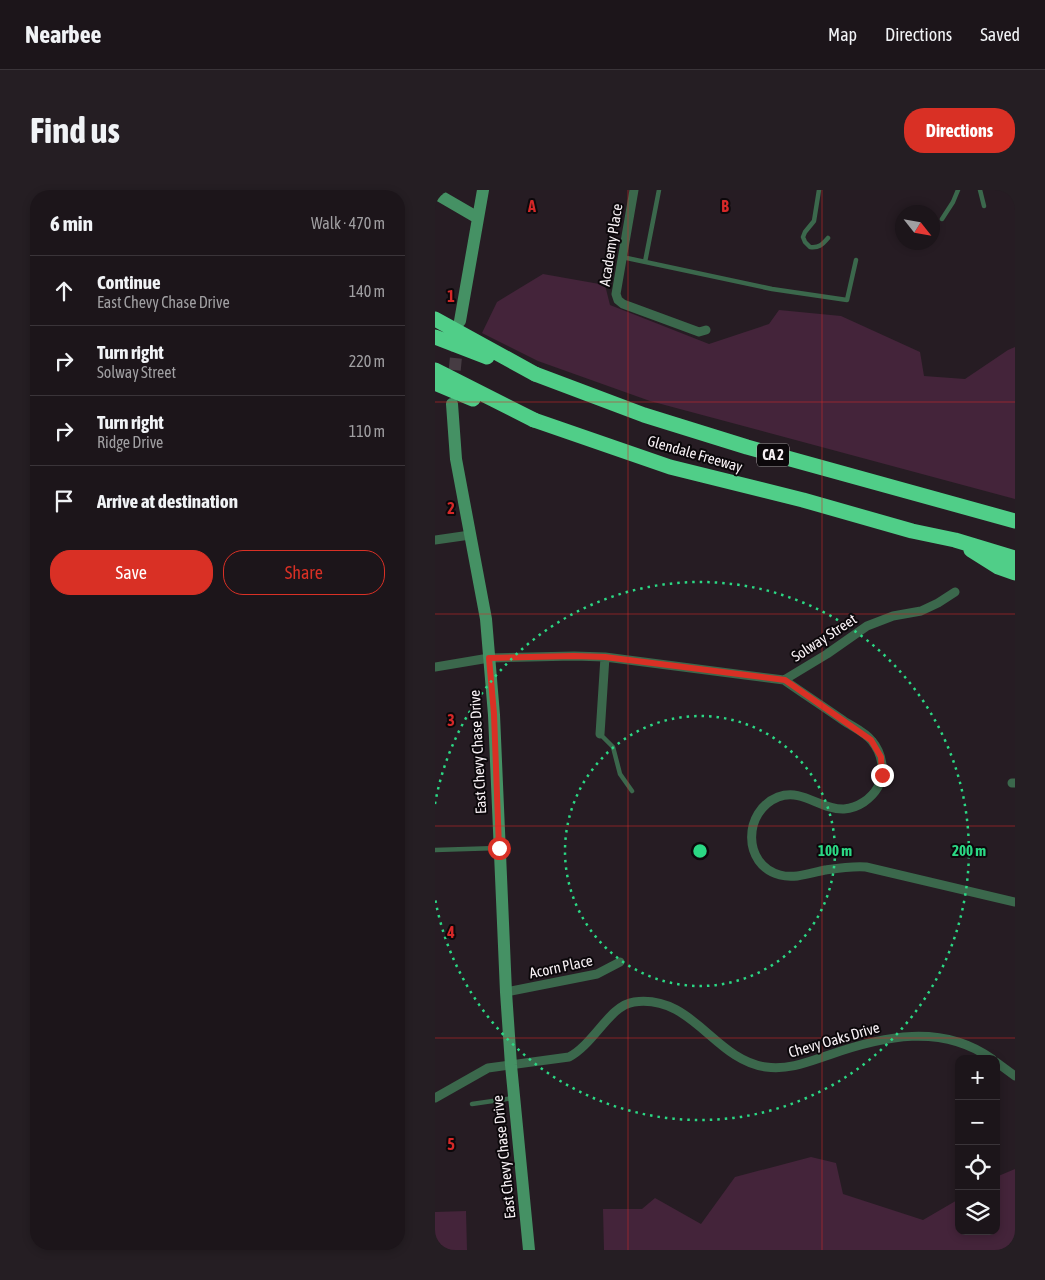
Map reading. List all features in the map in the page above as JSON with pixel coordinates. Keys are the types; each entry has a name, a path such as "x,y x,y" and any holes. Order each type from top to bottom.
{"highway":[{"path":"435,319 535,374"},
{"name":"Glendale Freeway","path":"435,337 643,415 747,448 1015,521"},
{"name":"Glendale Freeway","path":"435,370 534,420 670,467 803,500 912,531 955,540 1015,558"},
{"path":"435,383 457,393 534,420"},
{"path":"955,540 998,567 1015,573"}],"main road":[{"path":"460,321 483,190"},
{"path":"435,193 478,218"},
{"name":"East Chevy Chase Drive","path":"452,404 456,459 486,619 494,714 505,992 529,1250"}],"street":[{"name":"Academy Place","path":"634,190 616,294 618,300 623,304 699,332 706,330"},
{"path":"435,540 470,535"},
{"name":"Solway Street","path":"435,667 489,658 605,657 785,680 867,626 893,616 921,611 955,592"},
{"path":"600,734 605,657"},
{"path":"785,680 871,740 881,757 882,775 879,784 869,799 851,808 835,809 795,795 779,797 763,807 753,822 751,839 756,855 767,869 775,874 790,877 848,866 866,867 1015,902"},
{"name":"Acorn Place","path":"505,992 597,974 620,962"},
{"name":"Chevy Oaks Drive","path":"435,1098 485,1070 569,1057 590,1041 615,1011 633,1002 667,1005 684,1014 734,1055 752,1064 767,1067 784,1068 799,1066 862,1043 910,1035 949,1039 985,1055"},
{"path":"1000,1065 1015,1076"}],"lane":[{"path":"645,262 659,190"},
{"path":"819,190 813,221 803,237 810,247 817,248 823,245 828,238"},
{"path":"942,220 958,190"},
{"path":"980,190 985,206"},
{"path":"622,257 772,289 847,300 856,260"},
{"path":"600,734 613,747 620,774 631,791"},
{"path":"435,850 499,848"},
{"path":"472,1104 514,1098"}],"shaded area":[{"path":"543,274 605,285 610,305 709,344 769,324 779,310 841,316 920,352 924,376 965,379 1015,347 1015,499 650,401 538,361 482,333 497,302"},
{"path":"811,1157 836,1163 843,1194 923,1220 955,1201 955,1235 1000,1235 1000,1175 1015,1169 1015,1250 604,1250 603,1209 642,1209 655,1198 701,1224 735,1177"},
{"path":"466,1211 467,1250 435,1250 435,1212"}],"tunnel":[{"path":"453,388 458,336"}],"route":[{"path":"499,848 494,714 489,658 605,657 785,680 871,740 881,757 882,775"}]}
